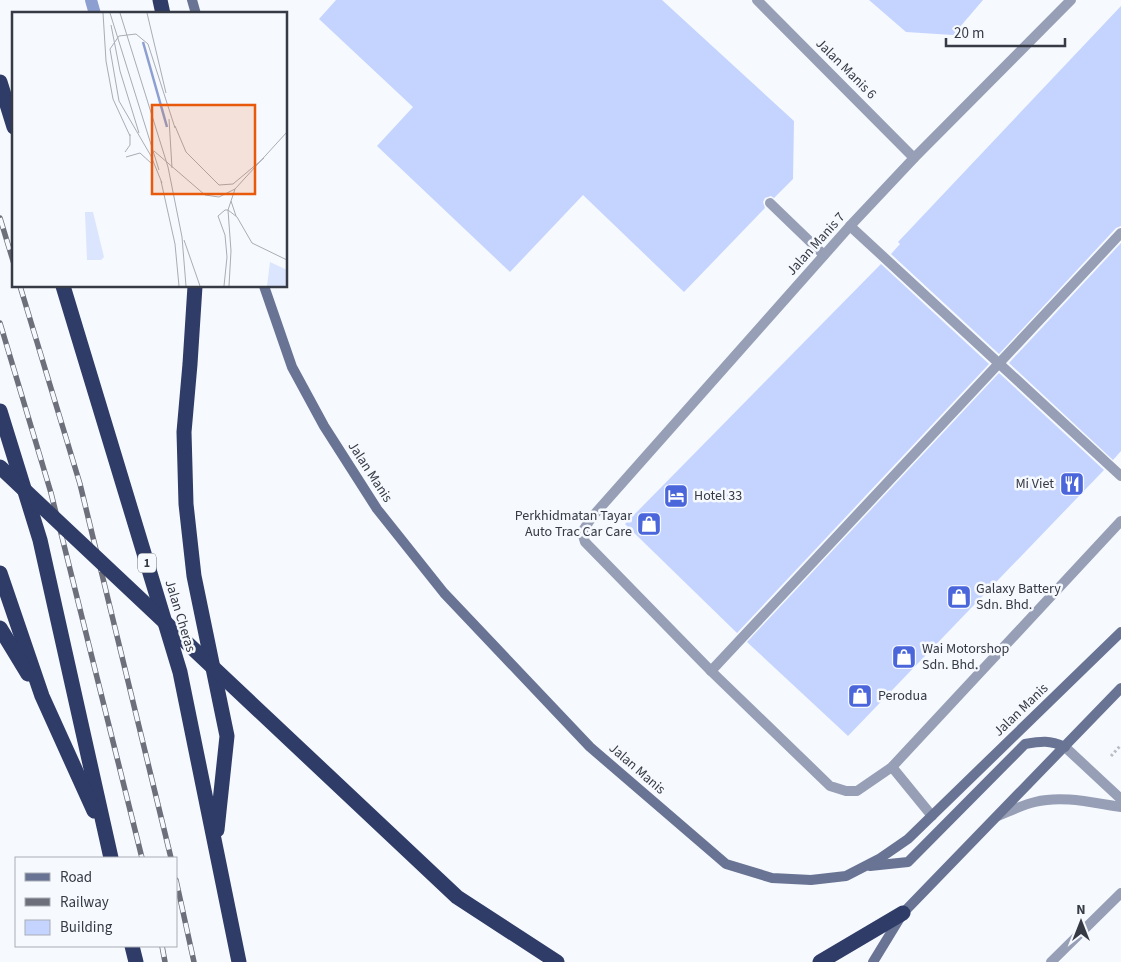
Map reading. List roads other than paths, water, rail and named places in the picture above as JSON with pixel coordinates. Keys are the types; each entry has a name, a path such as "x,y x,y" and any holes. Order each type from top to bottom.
{"highway":[{"path":"0,82 12,121"},
{"name":"Jalan Cheras","path":"64,288 180,672 239,962"},
{"path":"195,288 184,432 186,504 194,576 227,736 215,844"},
{"path":"0,411 40,540 112,857"},
{"path":"0,467 457,897 557,962"},
{"path":"0,573 42,696 108,842"},
{"path":"0,628 42,696"},
{"path":"820,962 903,913"},
{"path":"132,947 136,962"}],"street":[{"name":"Jalan Manis 6","path":"757,0 914,158"},
{"name":"Jalan Manis 7","path":"711,670 585,542 582,532 592,517 850,226 914,158 1071,0"},
{"path":"770,203 824,255"},
{"path":"850,226 1121,476"},
{"path":"1121,233 711,670 830,786 846,791 857,791 892,766 1121,521"},
{"name":"Jalan Manis","path":"265,288 292,367 324,426 377,509 444,593 590,747 726,864 772,878 810,880 846,876 879,859 908,839 1121,632"},
{"path":"873,962 903,913 1065,748 1121,688"},
{"path":"864,866 908,862 1025,744 1041,741 1053,742 1065,748 1121,799"},
{"path":"892,766 932,816"},
{"path":"998,816 1035,802 1056,799 1121,807"},
{"path":"1051,962 1121,893"}],"waterway":[{"path":"91,0 94,12"}],"railway":[{"path":"0,218 12,257"},
{"path":"21,288 80,484 171,857"},
{"path":"0,323 51,493 142,857"},
{"path":"178,889 194,962"},
{"path":"162,947 165,962"}],"place":[{"name":"Mi Viet","path":"1072,484"},
{"name":"Hotel 33","path":"676,496"},
{"name":"Perkhidmatan Tayar Auto Trac Car Care","path":"649,524"},
{"name":"Galaxy Battery Sdn. Bhd.","path":"959,597"},
{"name":"Wai Motorshop Sdn. Bhd.","path":"904,657"},
{"name":"Perodua","path":"860,696"}]}
